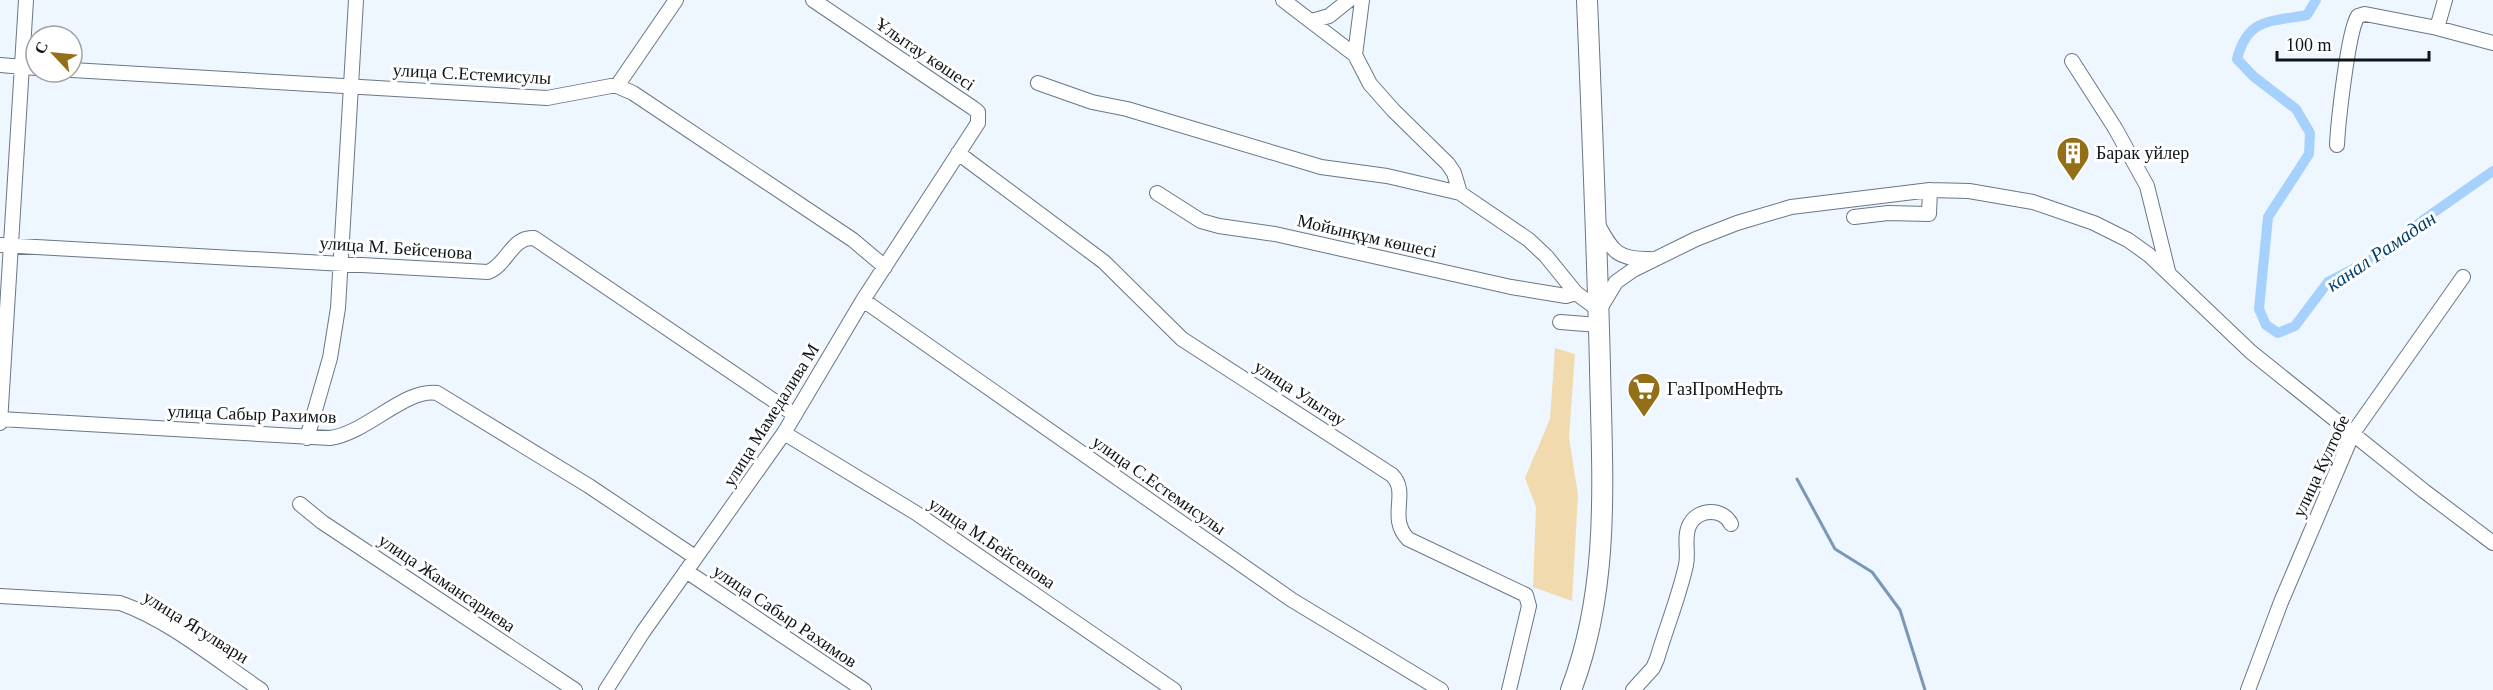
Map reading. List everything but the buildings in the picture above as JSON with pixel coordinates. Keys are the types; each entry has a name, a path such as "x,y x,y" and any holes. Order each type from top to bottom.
{"highway":[{"path":"1571,690 1590,631 1598,588 1603,519 1597,222 1587,0"}],"street":[{"path":"26,0 27,24"},
{"path":"307,438 330,358 338,308 353,86 356,0"},
{"path":"676,0 617,86 633,93 843,234 885,267"},
{"name":"Ұлытау көшесі","path":"813,0 978,112 978,123 958,153"},
{"path":"1282,0 1355,55 1370,84 1448,164 1461,193"},
{"path":"1312,21 1329,16 1348,0"},
{"path":"1355,55 1362,0"},
{"path":"2437,28 2445,0"},
{"path":"2337,145 2346,71 2354,25 2358,16 2365,14 2437,28 2493,43"},
{"path":"2072,61 2115,128 2147,186 2168,271"},
{"path":"0,65 24,67"},
{"name":"улица С.Естемисулы","path":"84,71 546,98 617,86"},
{"path":"1038,83 1092,102 1127,109 1321,167 1387,176 1461,193 1529,240 1546,256 1599,317"},
{"path":"0,420 6,245 27,84"},
{"name":"улица Мамедалива М","path":"606,690 695,557 784,433 863,300 958,153"},
{"name":"улица Улытау","path":"958,153 1104,262 1182,339 1392,475 1396,479 1399,490 1398,527 1408,539 1526,595 1529,606 1509,690"},
{"path":"1854,217 1888,213 1929,214 1930,190"},
{"path":"1599,317 1611,289 1623,276 1655,259 1737,223 1791,207 1930,190 1969,191 2033,202 2062,210 2123,236 2168,271 2252,352 2424,491 2493,543"},
{"name":"Мойынқұм көшесі","path":"1157,193 1202,221 1275,234 1511,287 1566,296 1576,293"},
{"path":"1597,222 1611,248 1619,255 1638,259 1655,259"},
{"name":"улица М. Бейсенова","path":"6,245 488,272 499,266 519,242 534,238 795,415"},
{"name":"улица Култобе","path":"2248,690 2281,603 2353,433 2463,277"},
{"name":"улица С.Естемисулы","path":"863,300 1292,600 1441,690"},
{"path":"1560,322 1599,317"},
{"name":"улица Сабыр Рахимов","path":"0,420 307,438 342,437 419,393 437,393 590,486 695,557"},
{"name":"улица М.Бейсенова","path":"784,433 916,513 1174,690"},
{"name":"улица Жамансариева","path":"300,504 322,522 575,690"},
{"path":"1633,690 1653,668 1657,659 1686,564 1687,532 1691,522 1698,515 1714,511 1723,514 1731,524"},
{"name":"улица Сабыр Рахимов","path":"686,572 864,690"},
{"name":"улица Ягулвари","path":"0,596 120,603 134,608 179,634 261,690"}],"shaded area":[{"path":"1555,348 1575,354 1569,437 1578,495 1572,601 1533,587 1536,507 1525,478 1550,419"}],"waterway":[{"name":"канал Рамадан","path":"2316,0 2307,15 2272,21 2254,28 2242,45 2237,59 2253,76 2296,109 2310,133 2309,154 2268,217 2259,309 2266,325 2278,333 2295,326 2328,282 2384,253 2423,220 2493,171"},
{"path":"1797,479 1835,549 1872,572 1900,610 1925,690"}],"place":[{"name":"Барак уйлер","path":"2073,182"},
{"name":"ГазПромНефть","path":"1644,418"}]}
